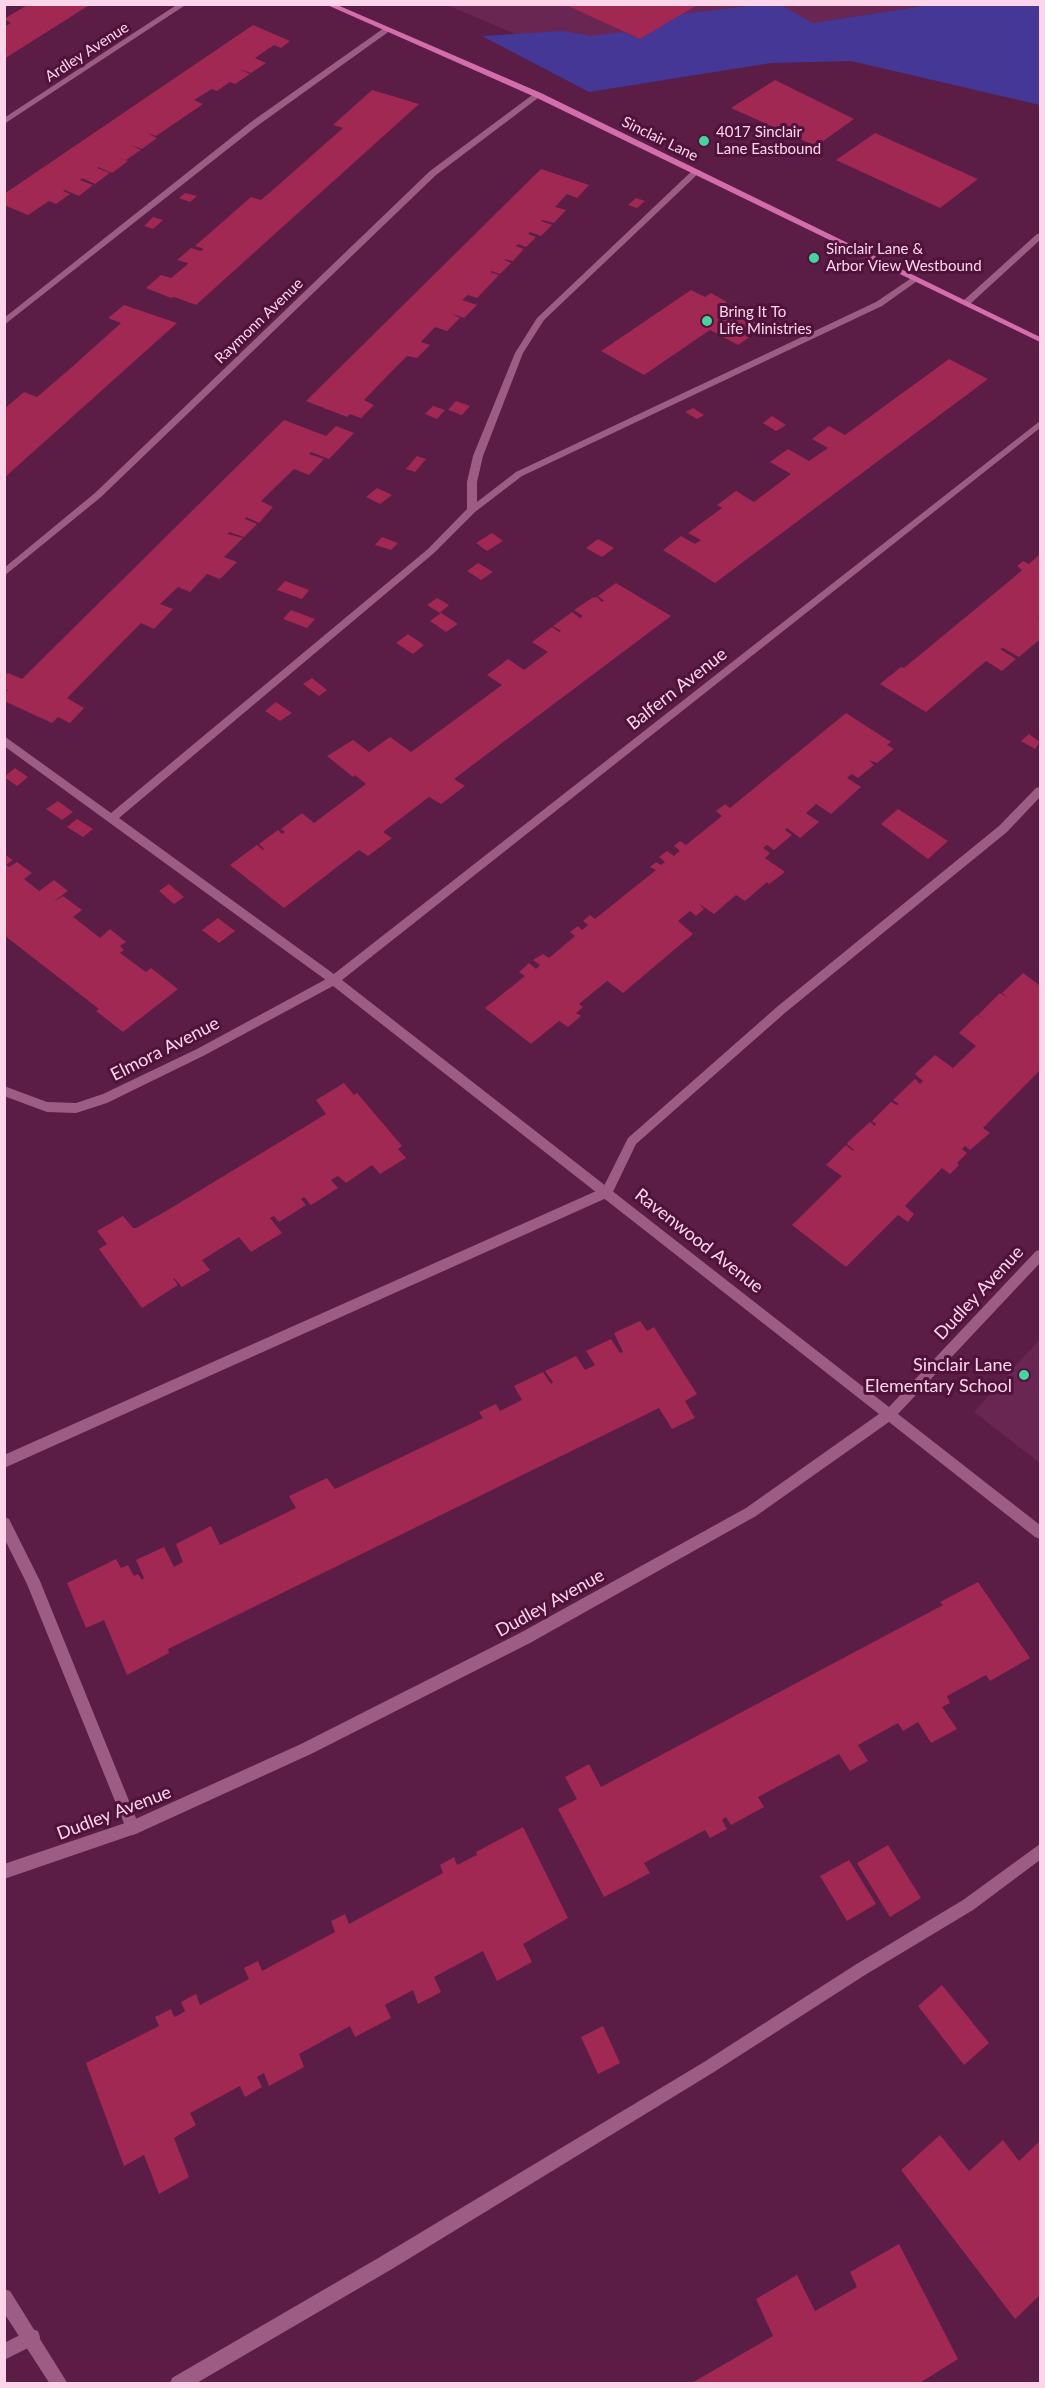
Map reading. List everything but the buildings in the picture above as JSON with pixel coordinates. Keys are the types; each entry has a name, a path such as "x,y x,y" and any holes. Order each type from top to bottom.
{"main road":[{"name":"Sinclair Lane","path":"328,4 538,95 1041,340"}],"street":[{"name":"Ardley Avenue","path":"4,122 184,4"},
{"path":"4,322 254,124 387,30"},
{"name":"Raymonn Avenue","path":"4,573 98,495 433,173 538,95"},
{"path":"472,510 472,482 485,436 519,352 541,318 563,294 697,171"},
{"path":"966,303 1041,236"},
{"path":"112,818 431,550 472,510 519,474 879,304 916,279"},
{"name":"Balfern Avenue","path":"334,980 1041,424"},
{"name":"Ravenwood Avenue","path":"4,740 334,980 1041,1533"},
{"path":"4,1462 607,1192 632,1141 782,1009 1003,829 1041,791"},
{"name":"Elmora Avenue","path":"4,1091 46,1107 76,1108 97,1101 201,1052 334,980"},
{"name":"Dudley Avenue","path":"4,1872 133,1828 306,1749 525,1638 751,1512 890,1414 1041,1255"},
{"path":"4,1523 33,1581 133,1828"},
{"path":"178,2384 386,2263 709,2067 860,1970 968,1905 1041,1851"},
{"path":"4,2297 32,2337 60,2384"},
{"path":"4,2352 32,2337"}],"shaded area":[{"path":"447,5 929,5 577,60"},
{"path":"757,5 780,5 813,23 929,5 1040,5 1040,105 851,61 771,63 589,92 482,36 563,31 591,36 623,32 640,39 682,14"},
{"name":"Sinclair Lane Elementary School","path":"1040,1339 1040,1463 974,1412"}],"place":[{"name":"4017 Sinclair Lane Eastbound","path":"704,141"},
{"name":"Sinclair Lane & Arbor View Westbound","path":"814,258"},
{"name":"Bring It To Life Ministries","path":"707,321"},
{"name":"Sinclair Lane Elementary School","path":"1024,1375"}]}
